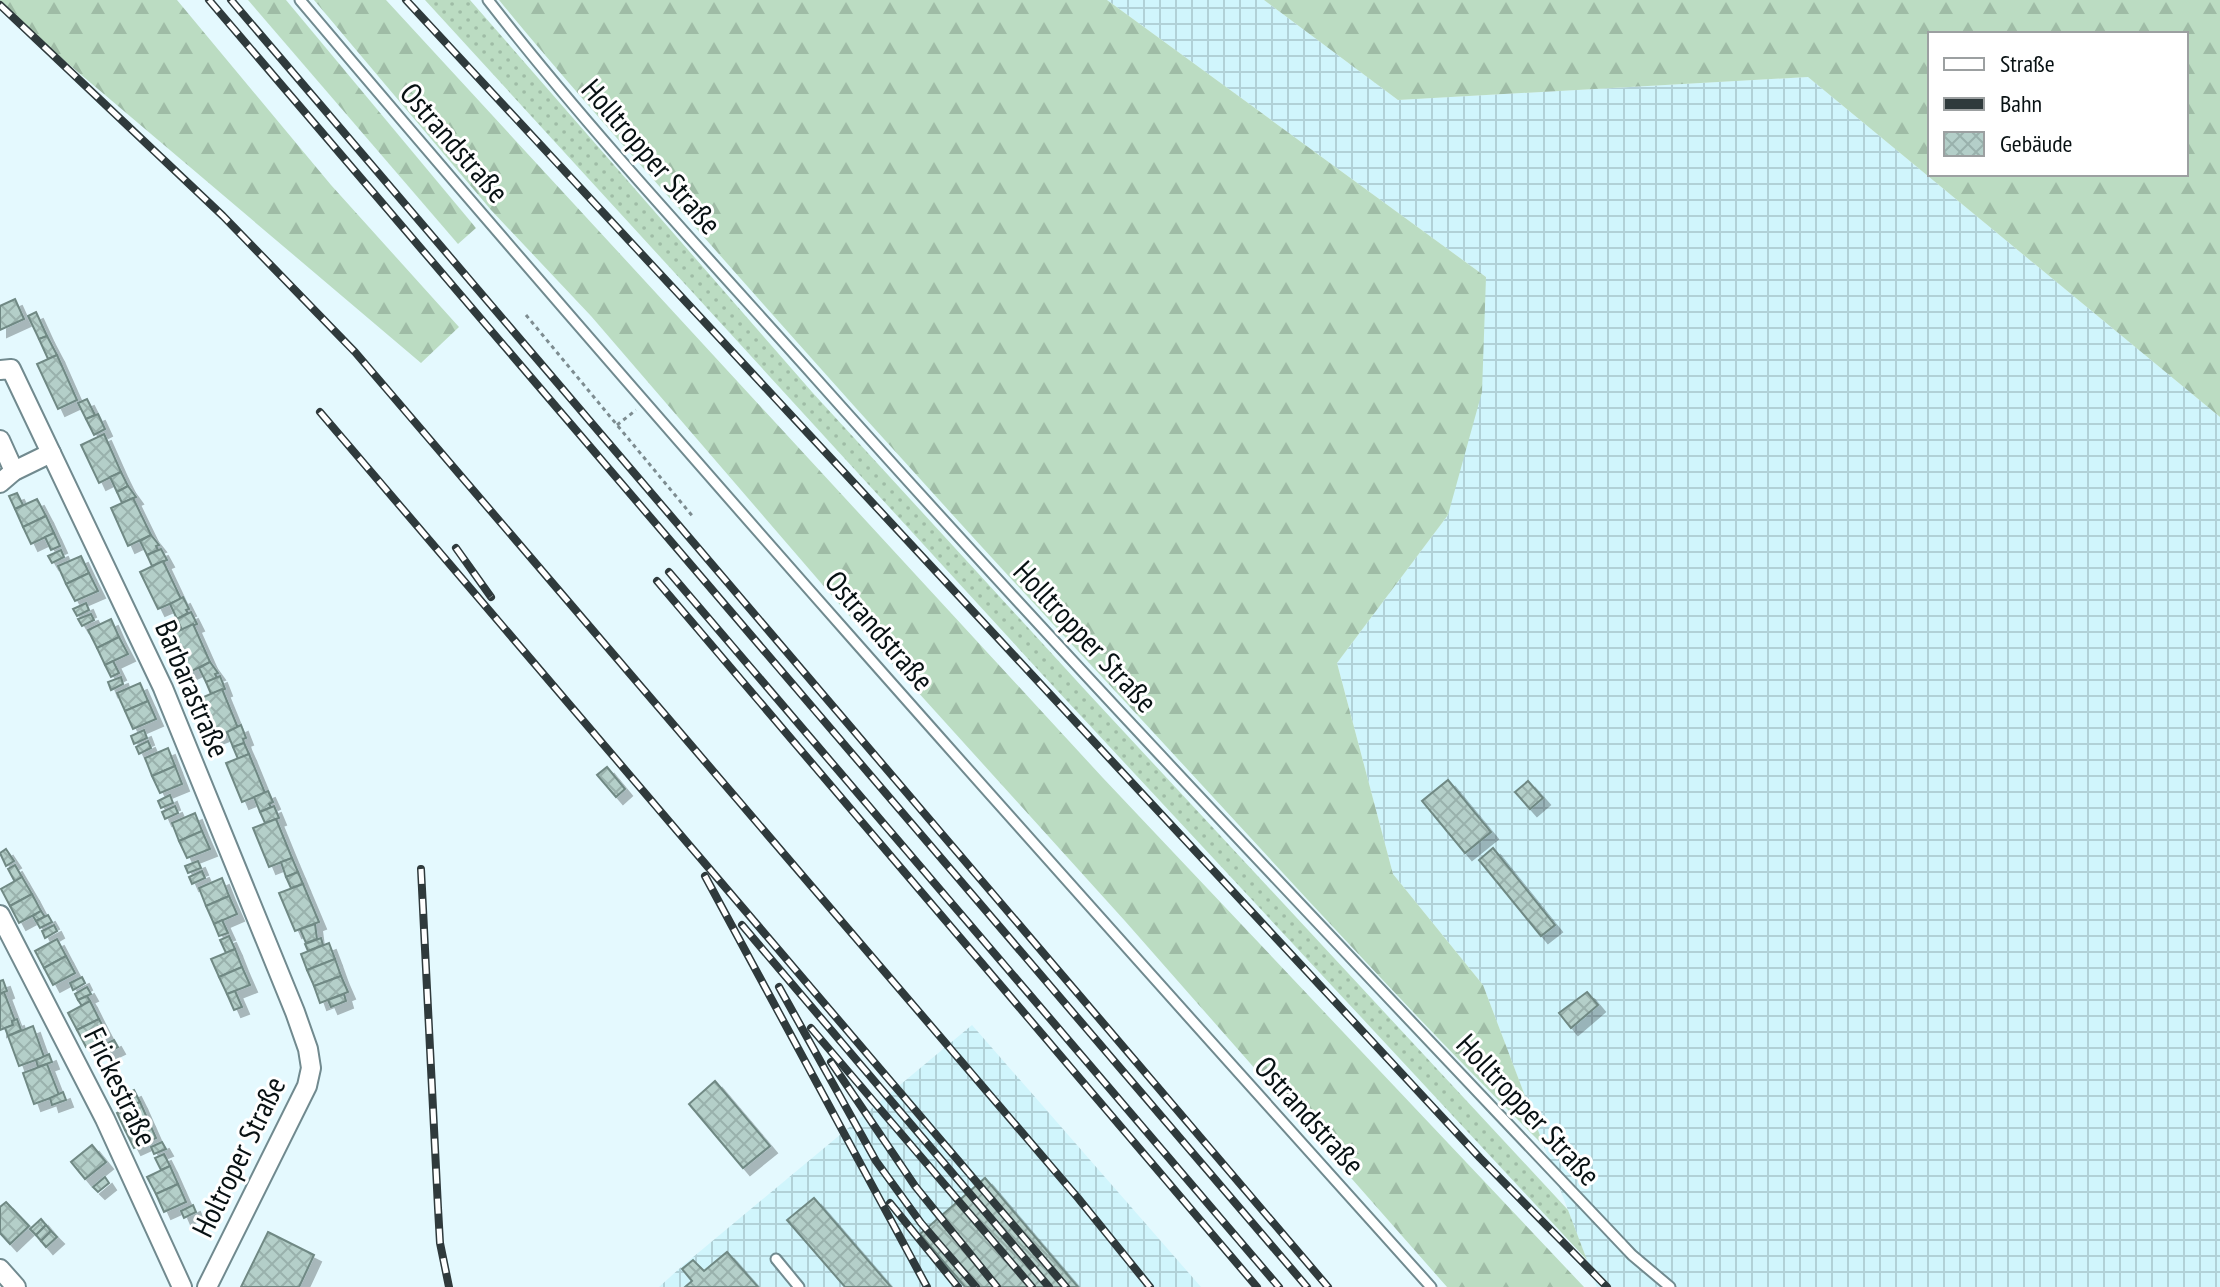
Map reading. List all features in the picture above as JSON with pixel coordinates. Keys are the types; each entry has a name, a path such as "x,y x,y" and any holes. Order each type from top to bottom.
{"street":[{"name":"Barbarastraße","path":"0,370 11,369 163,688 308,1049"},
{"path":"0,440 7,477 51,453"},
{"name":"Frickestraße","path":"0,915 105,1119 182,1287"},
{"name":"Holtroper Straße","path":"207,1287 307,1086 311,1068 308,1049"},
{"path":"0,1269 16,1287"}],"lane":[{"name":"Ostrandstraße","path":"300,0 646,403 1133,956 1431,1287"},
{"name":"Holltropper Straße","path":"488,0 543,70 894,466 1269,871 1632,1255 1670,1287"},
{"path":"776,1259 799,1287"}],"path":[{"path":"526,315 694,518"},
{"path":"617,425 646,403"}],"shaded area":[{"path":"1107,0 1264,0 1398,100 1808,77 2220,417 2220,1287 1597,1287 1483,985 1393,874 1337,663 1448,515 1486,277"},
{"path":"972,1025 1201,1287 659,1287 680,1268"}],"green space":[{"path":"0,0 177,0 331,185 459,327 421,363 0,6"},
{"path":"248,0 286,0 476,228 458,244"},
{"path":"314,0 386,0 1103,778 1584,1287 1447,1287 1125,921 859,627 591,316 491,210"},
{"path":"425,0 470,0 812,392 1568,1210 1587,1260 1041,673"},
{"path":"499,0 1107,0 1486,277 1482,392 1448,515 1337,663 1393,874 1483,985 1544,1146 1381,978 946,507 722,258"},
{"path":"1264,0 2220,0 2220,417 1808,77 1398,100"}],"building":[{"path":"15,299 24,319 0,330 0,306"},
{"path":"36,312 47,336 39,339 28,316"},
{"path":"47,336 57,355 48,359 39,339"},
{"path":"57,355 77,400 58,409 37,364"},
{"path":"87,399 95,415 86,419 78,403"},
{"path":"98,414 105,429 94,435 86,419"},
{"path":"104,434 121,472 99,483 81,445"},
{"path":"121,472 128,486 117,492 110,477"},
{"path":"128,486 136,497 122,503 117,492"},
{"path":"17,493 23,505 15,509 9,496"},
{"path":"133,498 151,535 128,546 111,508"},
{"path":"37,499 46,516 23,527 15,509"},
{"path":"46,516 54,533 31,544 23,527"},
{"path":"54,533 60,546 51,550 45,537"},
{"path":"151,535 159,545 156,546 158,550 147,555 140,541"},
{"path":"161,549 167,560 152,566 147,555"},
{"path":"61,550 64,557 52,563 48,556"},
{"path":"81,556 89,573 66,584 58,566"},
{"path":"163,561 181,599 158,609 140,572"},
{"path":"89,573 98,591 75,601 66,584"},
{"path":"183,597 188,613 177,619 170,604"},
{"path":"86,603 89,610 77,616 73,609"},
{"path":"191,612 197,624 182,630 177,619"},
{"path":"91,614 94,620 82,626 78,619"},
{"path":"111,619 119,637 97,648 88,630"},
{"path":"193,624 210,662 188,673 170,635"},
{"path":"119,637 128,654 105,665 97,648"},
{"path":"113,661 119,673 111,677 105,665"},
{"path":"210,662 218,673 215,674 217,678 206,682 199,668"},
{"path":"220,676 225,689 211,694 206,682"},
{"path":"121,677 123,684 111,690 108,682"},
{"path":"140,683 148,701 125,711 117,693"},
{"path":"222,689 238,728 215,737 199,699"},
{"path":"148,701 156,719 133,729 125,711"},
{"path":"241,725 246,738 243,739 244,743 233,747 227,732"},
{"path":"144,730 147,738 134,744 131,736"},
{"path":"148,741 151,748 139,754 136,747"},
{"path":"244,743 249,754 238,759 233,747"},
{"path":"168,748 175,766 152,776 145,758"},
{"path":"249,754 265,793 242,802 226,763"},
{"path":"175,766 182,784 160,793 152,776"},
{"path":"607,767 625,789 616,797 597,775"},
{"path":"1448,780 1491,832 1465,853 1422,801"},
{"path":"1528,781 1543,798 1530,809 1515,792"},
{"path":"268,791 273,802 269,804 271,807 260,812 254,797"},
{"path":"170,795 173,803 161,808 158,801"},
{"path":"175,806 178,813 165,819 162,812"},
{"path":"274,806 279,818 265,823 260,812"},
{"path":"195,813 202,831 179,841 172,823"},
{"path":"276,819 292,858 269,867 253,828"},
{"path":"202,831 210,849 187,858 179,841"},
{"path":"1493,848 1555,925 1541,936 1479,860"},
{"path":"6,849 14,861 6,866 0,853"},
{"path":"292,858 298,872 286,877 281,862"},
{"path":"198,861 201,868 188,873 185,866"},
{"path":"15,865 22,877 15,882 8,869"},
{"path":"202,871 205,878 192,884 189,877"},
{"path":"298,872 303,884 291,888 286,877"},
{"path":"22,877 32,894 10,906 1,889"},
{"path":"222,878 229,896 206,906 199,888"},
{"path":"303,884 319,922 295,931 279,893"},
{"path":"32,894 41,911 19,923 10,906"},
{"path":"229,896 237,914 214,924 206,906"},
{"path":"41,911 45,917 36,921 33,916"},
{"path":"48,915 52,922 40,928 36,921"},
{"path":"222,920 228,933 219,936 214,924"},
{"path":"315,924 317,939 306,943 300,929"},
{"path":"54,925 57,931 45,938 42,931"},
{"path":"229,936 235,949 226,953 220,940"},
{"path":"321,938 323,945 308,951 305,944"},
{"path":"57,939 66,956 44,968 35,951"},
{"path":"329,943 335,959 307,970 301,954"},
{"path":"235,949 242,967 219,977 211,959"},
{"path":"66,956 75,973 53,985 44,968"},
{"path":"335,959 341,976 314,986 307,970"},
{"path":"242,967 250,985 227,994 219,977"},
{"path":"341,976 348,992 320,1003 314,986"},
{"path":"82,977 85,983 73,990 70,983"},
{"path":"3,980 7,991 0,994 0,981"},
{"path":"87,987 91,994 78,1000 75,994"},
{"path":"235,991 242,1007 234,1010 227,994"},
{"path":"4,992 15,1021 12,1021 13,1025 0,1030 0,994"},
{"path":"1587,992 1598,1005 1571,1028 1559,1013"},
{"path":"344,994 346,1001 331,1007 328,1000"},
{"path":"87,996 90,1001 82,1006 78,1000"},
{"path":"90,1001 99,1019 77,1030 68,1013"},
{"path":"17,1019 21,1030 8,1036 5,1028"},
{"path":"99,1019 108,1036 86,1047 77,1030"},
{"path":"33,1026 44,1057 19,1066 8,1036"},
{"path":"114,1040 118,1047 106,1053 102,1046"},
{"path":"49,1054 52,1062 38,1067 36,1060"},
{"path":"47,1064 59,1095 34,1104 23,1073"},
{"path":"715,1081 770,1146 743,1168 689,1104"},
{"path":"134,1090 140,1102 131,1106 126,1094"},
{"path":"63,1092 66,1100 52,1105 50,1098"},
{"path":"140,1102 148,1120 125,1130 117,1113"},
{"path":"148,1120 156,1138 134,1148 125,1130"},
{"path":"162,1142 166,1149 154,1154 151,1147"},
{"path":"92,1145 106,1162 85,1179 71,1162"},
{"path":"164,1154 170,1166 161,1170 155,1158"},
{"path":"170,1166 178,1184 156,1194 147,1177"},
{"path":"105,1177 109,1183 98,1192 93,1187"},
{"path":"985,1178 1078,1287 965,1287 920,1234"},
{"path":"178,1184 186,1202 164,1212 156,1194"},
{"path":"814,1198 891,1287 845,1287 787,1220"},
{"path":"6,1202 29,1226 10,1244 0,1233 0,1207"},
{"path":"193,1205 196,1212 184,1218 181,1211"},
{"path":"41,1219 46,1225 36,1235 30,1229"},
{"path":"46,1225 51,1231 41,1241 36,1235"},
{"path":"51,1231 57,1237 46,1247 41,1241"},
{"path":"268,1232 314,1255 299,1287 241,1287"},
{"path":"727,1252 758,1287 685,1287 692,1281 682,1269 693,1260 704,1271"}],"railway":[{"path":"209,0 1307,1287"},
{"path":"231,0 1328,1287"},
{"path":"406,0 1480,1158 1607,1287"},
{"path":"0,5 223,216 355,352 1078,1198 1150,1287"},
{"path":"320,412 1066,1287"},
{"path":"456,548 491,597"},
{"path":"669,572 1279,1287"},
{"path":"657,581 1257,1287"},
{"path":"421,869 440,1243 449,1287"},
{"path":"705,876 927,1287"},
{"path":"742,925 1049,1287"},
{"path":"779,987 876,1161 921,1223 976,1287"},
{"path":"811,1028 1032,1287"},
{"path":"831,1062 915,1186 997,1287"},
{"path":"890,1203 958,1287"}]}
